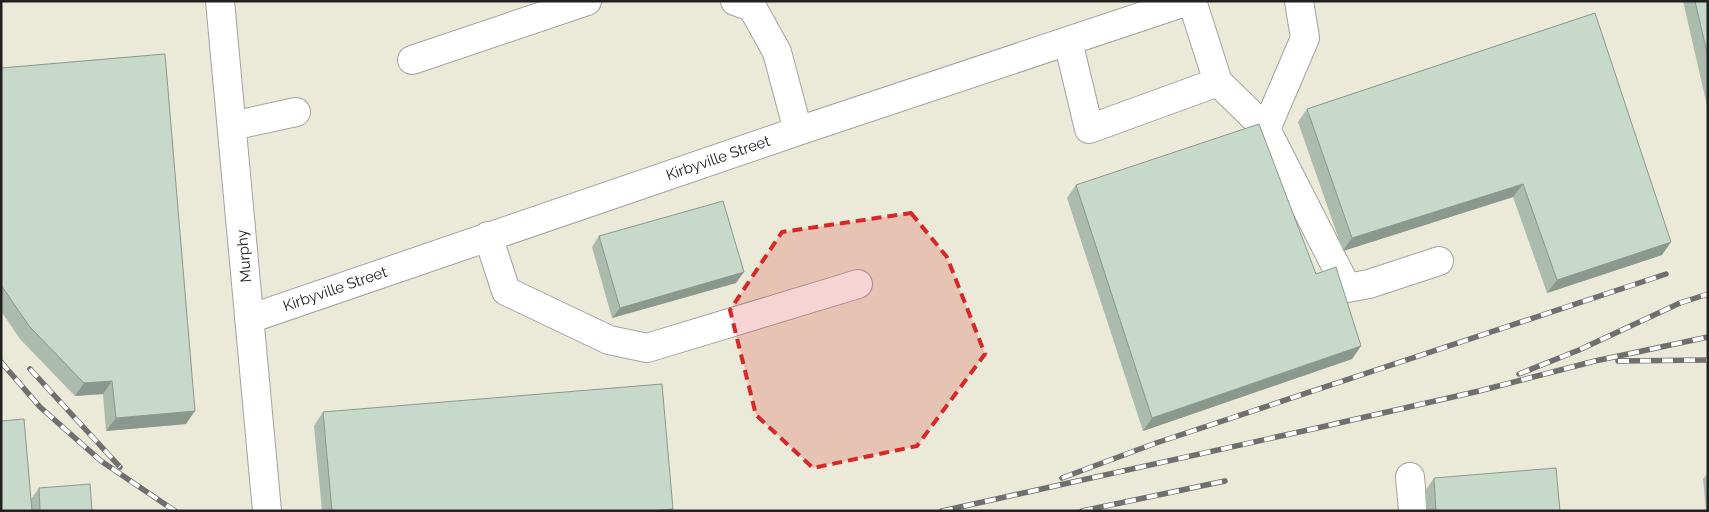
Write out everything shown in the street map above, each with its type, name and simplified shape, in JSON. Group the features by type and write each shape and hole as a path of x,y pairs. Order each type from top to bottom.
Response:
{"street":[{"name":"Murphy","path":"220,1 267,511"},
{"path":"412,60 587,1"},
{"path":"735,1 752,7 777,52 798,131"},
{"path":"1190,1 1218,82 1266,129 1347,288 1369,284 1439,261"},
{"name":"Kirbyville Street","path":"250,318 798,131 1190,1"},
{"path":"1266,129 1305,38 1299,1"},
{"path":"1068,41 1089,128 1218,82"},
{"path":"232,126 296,112"},
{"path":"488,236 506,290 609,340 647,348 858,284"},
{"path":"1410,477 1413,511"}],"highlighted area":[{"path":"911,213 947,257 985,354 917,446 813,468 756,415 730,310 782,232"}],"shaded area":[{"path":"1,1 1708,1 1708,511 1,511"}],"building":[{"path":"1695,1 1708,1 1708,57"},
{"path":"1595,13 1671,242 1557,280 1523,184 1352,238 1307,109"},
{"path":"165,54 195,411 116,418 112,381 84,383 29,326 1,285 1,68"},
{"path":"1259,124 1316,274 1336,267 1361,346 1152,418 1076,185"},
{"path":"723,201 744,272 620,308 599,236"},
{"path":"662,384 673,509 651,511 332,511 323,412"},
{"path":"24,419 32,511 1,511 1,421"},
{"path":"1556,468 1560,511 1436,511 1434,478"},
{"path":"90,484 92,511 40,511 39,488"}],"railway":[{"path":"1062,478 1156,443 1666,274"},
{"path":"1519,374 1579,350 1680,303 1708,294"},
{"path":"942,511 1317,428 1479,391 1595,361 1708,337"},
{"path":"1618,361 1708,360"},
{"path":"1,362 40,407 101,461 175,511"},
{"path":"30,369 120,467"},
{"path":"1082,511 1225,481"}]}
